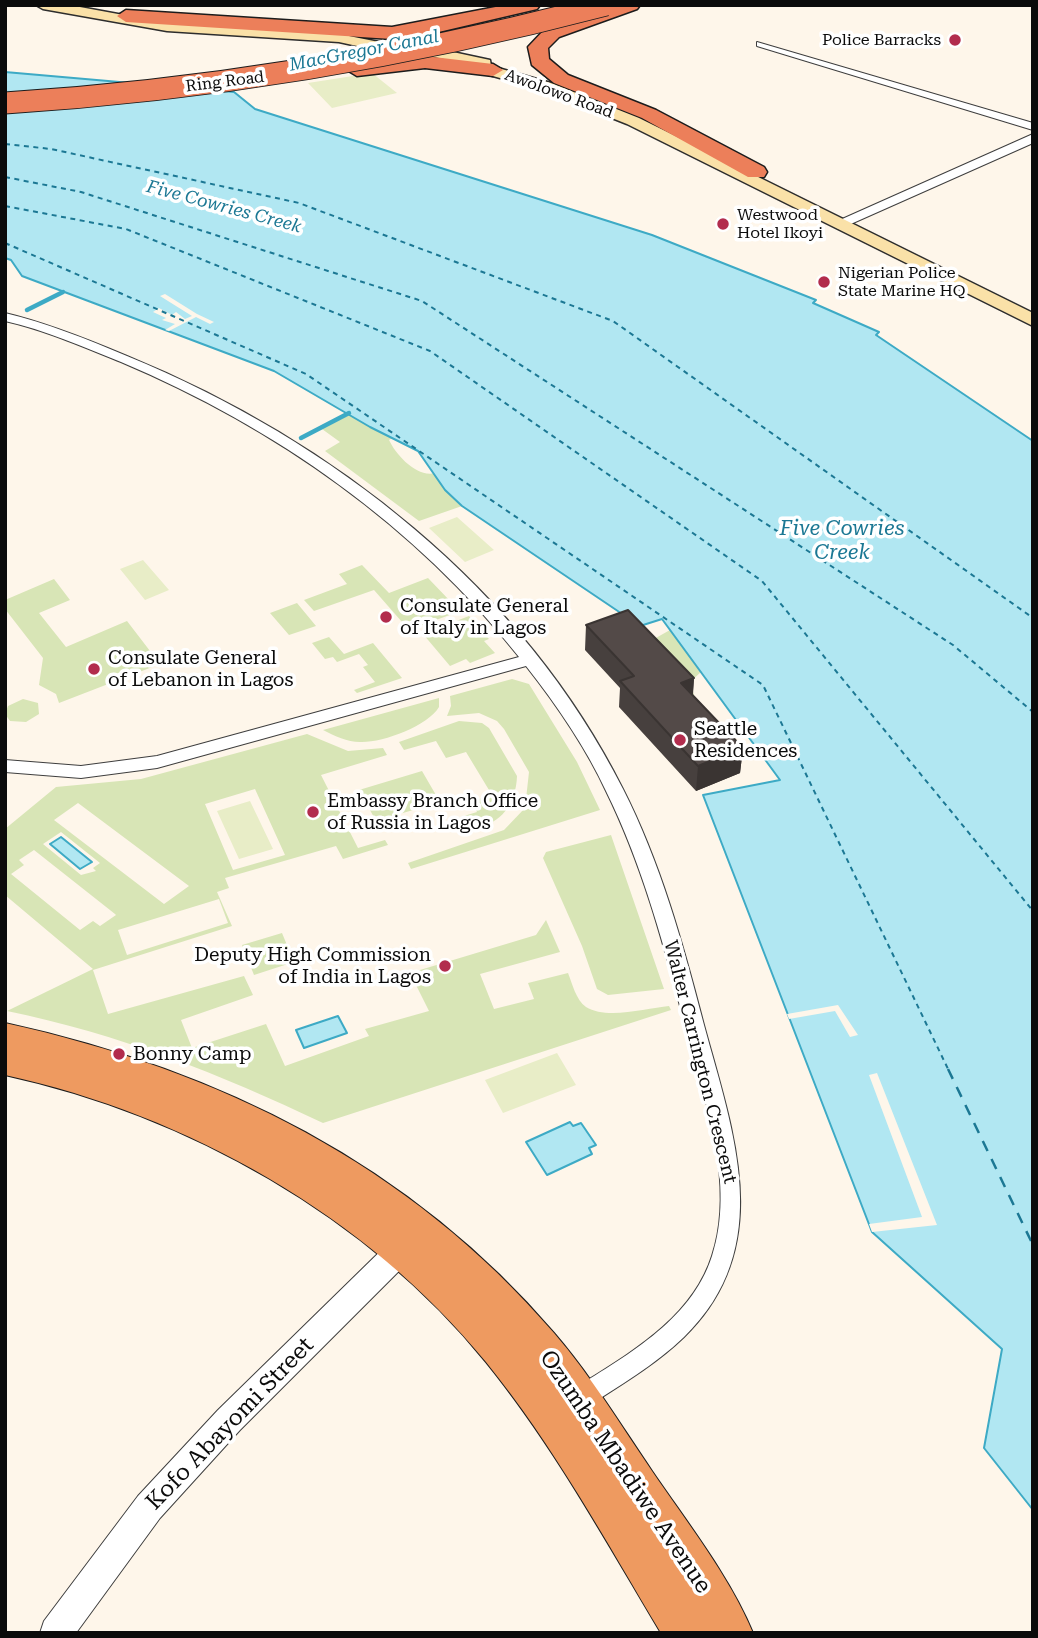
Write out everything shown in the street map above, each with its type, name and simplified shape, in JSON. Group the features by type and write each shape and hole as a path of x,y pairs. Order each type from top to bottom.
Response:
{"highway":[{"path":"126,16 268,23 377,33 404,32 531,5"},
{"name":"Ring Road","path":"5,93 105,85 262,67 399,42 555,5"},
{"name":"Ring Road","path":"5,103 146,92 308,71 461,41 606,5"},
{"path":"631,5 552,33 537,47 539,61 552,73 616,99 702,140 756,172"},
{"path":"5,111 188,95 425,62 493,70"},
{"name":"Ozumba Mbadiwe Avenue","path":"5,1036 108,1062 229,1107 332,1165 411,1240 448,1294 498,1348 566,1408 732,1633"},
{"name":"Ozumba Mbadiwe Avenue","path":"5,1061 126,1094 203,1128 275,1165 343,1209 411,1240"},
{"name":"Ozumba Mbadiwe Avenue","path":"566,1408 686,1633"}],"main road":[{"name":"Awolowo Road","path":"43,5 167,27 301,34 372,42"},
{"name":"Awolowo Road","path":"75,5 126,16 184,23 326,32 493,70 545,86 633,121 1033,312"},
{"name":"Awolowo Road","path":"426,54 502,67 581,92 756,172 844,223 1033,320"}],"street":[{"path":"761,44 1033,127"},
{"path":"844,223 1033,138"},
{"name":"Walter Carrington Crescent","path":"5,317 40,326 164,375 237,413 289,445 404,529 458,578 531,659 599,760 638,845 680,963 729,1167 733,1205 729,1243 718,1273 701,1301 681,1325 659,1344 566,1408"},
{"path":"5,766 81,772 157,762 531,659"},
{"name":"Kofo Abayomi Street","path":"56,1633 149,1507 229,1420 411,1240"}],"green space":[{"path":"372,73 397,93 332,108 308,83"},
{"path":"351,414 392,438 389,440 397,452 414,469 428,474 435,473 445,490 462,506 419,521 325,451 340,442 322,429"},
{"path":"457,517 494,550 465,562 429,528"},
{"path":"143,560 169,590 145,600 120,569"},
{"path":"362,565 389,593 428,578 452,603 455,602 463,610 409,630 374,590 314,611 304,600 347,584 339,574"},
{"path":"54,579 70,600 39,613 66,647 127,621 160,664 59,703 56,694 39,685 43,658 5,609 5,600"},
{"path":"297,603 316,626 289,635 270,613"},
{"path":"469,616 489,639 484,641 495,653 470,663 466,659 450,666 423,634"},
{"path":"670,630 701,672 690,682 694,695 690,697 654,639"},
{"path":"329,637 344,654 373,643 402,678 357,693 354,690 375,682 363,667 368,665 359,654 337,662 333,657 325,659 312,643"},
{"path":"512,679 529,684 577,762 600,810 411,869 408,863 504,830 525,808 529,772 504,729 497,721 479,713 447,716 451,706 450,696"},
{"path":"439,698 439,707 425,721 380,740 350,741 323,730"},
{"path":"23,699 38,703 39,714 26,722 10,721 5,714 8,706"},
{"path":"459,721 482,723 489,728 517,776 512,801 506,811 489,824 478,826 454,819 477,812 472,801 492,795 466,752 446,758 436,741 404,750 399,742"},
{"path":"307,734 348,751 383,748 387,755 321,775 358,848 385,840 388,845 343,859 336,846 225,878 229,888 217,892 232,926 93,970 108,1014 244,976 253,995 181,1020 192,1048 266,1024 285,1066 369,1036 365,1029 429,1011 410,973 536,935 546,920 560,952 480,974 494,1009 534,999 528,983 568,973 580,1000 595,1011 616,1013 669,1006 671,1010 323,1123 168,1057 89,1031 7,1011 93,969 5,895 5,829 56,787 141,779","holes":["255,789 285,855 233,870 205,804","78,803 189,886 164,904 54,820","61,832 100,863 93,868 96,871 81,875 43,844","34,850 116,915 100,926 93,921 80,930 11,874 24,865 19,860","219,899 228,923 127,955 118,930"]},
{"path":"422,771 440,802 376,821 359,790"},
{"path":"250,801 273,849 239,859 217,811"},
{"path":"611,835 664,989 608,995 597,989 582,946 543,858 546,852"},
{"path":"282,933 294,962 254,975 242,945"},
{"path":"557,1053 576,1085 503,1113 485,1080"}],"water":[{"name":"Five Cowries Creek","path":"5,72 234,92 255,109 652,235 816,300 813,303 879,332 876,335 1033,441 1033,1510 984,1448 1002,1349 872,1232 703,795 780,780 662,619 640,626 462,506 445,490 418,451 370,427 274,371 22,276 11,260 5,258"},
{"path":"61,837 92,862 80,869 50,844"},
{"path":"338,1016 347,1033 304,1048 296,1030"},
{"path":"570,1122 573,1126 581,1123 596,1145 589,1148 592,1154 547,1175 526,1142"}],"pier":[{"path":"165,294 214,322 210,324 196,317 169,331 165,330 175,324 162,320 166,318 153,312 159,308 172,315 176,312 185,319 192,316 160,296"},
{"path":"838,1005 858,1035 850,1037 835,1011 789,1019 787,1014"},
{"path":"877,1073 937,1225 872,1232 869,1224 922,1217 869,1075"}],"building":[{"path":"628,610 694,678 681,683 743,748 698,766 620,681 634,676 586,625"}],"waterway":[{"path":"27,310 63,292"},
{"path":"301,438 349,413"}],"ferry route":[{"path":"5,144 51,149 299,203 613,321 1033,618"},
{"path":"5,177 81,192 422,301 953,645 1033,712"},
{"path":"5,206 126,229 430,351 762,581 1033,911"},
{"path":"5,243 306,374 763,685 949,1071"},
{"path":"948,1069 1033,1245"}],"place":[{"name":"Police Barracks","path":"955,40"},
{"name":"Westwood Hotel Ikoyi","path":"723,224"},
{"name":"Nigerian Police State Marine HQ","path":"824,282"},
{"name":"Consulate General of Italy in Lagos","path":"386,617"},
{"name":"Consulate General of Lebanon in Lagos","path":"94,669"},
{"name":"Seattle Residences","path":"680,740"},
{"name":"Embassy Branch Office of Russia in Lagos","path":"313,812"},
{"name":"Deputy High Commission of India in Lagos","path":"445,966"},
{"name":"Bonny Camp","path":"119,1054"}],"water label":[{"name":"MacGregor Canal","path":"364,51"}]}
